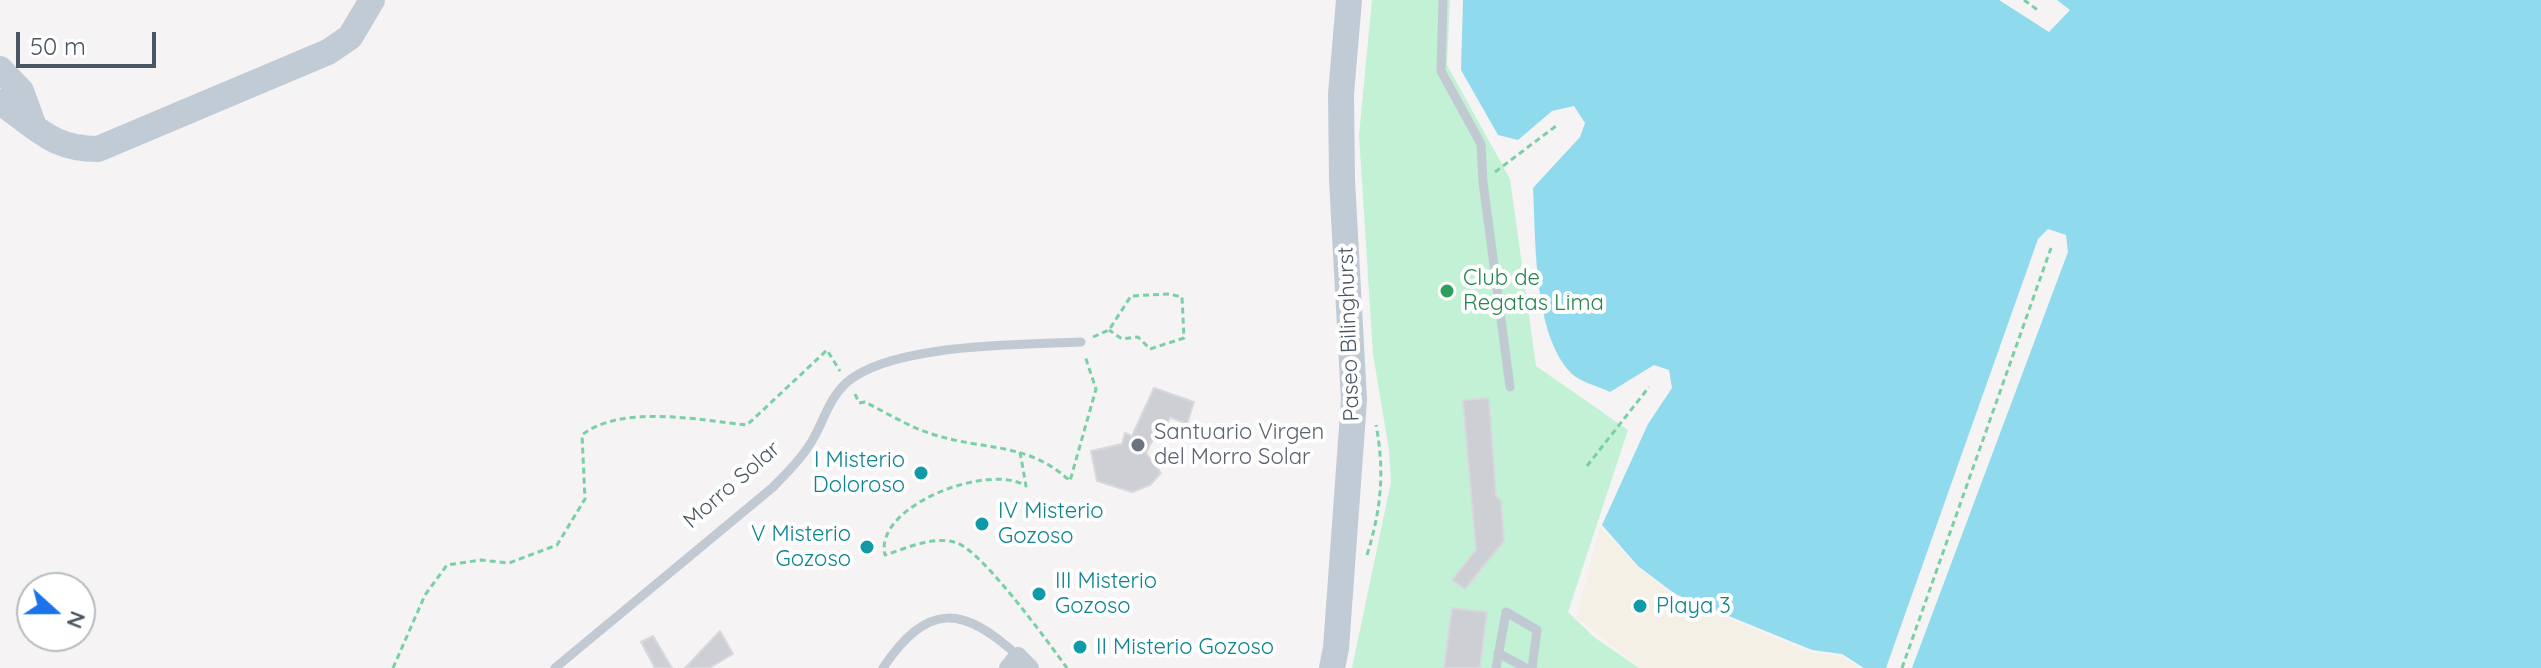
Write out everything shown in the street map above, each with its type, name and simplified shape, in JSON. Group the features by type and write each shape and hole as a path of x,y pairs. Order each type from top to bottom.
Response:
{"main road":[{"path":"0,102 52,140 71,149 98,149 328,52 350,37 372,0"},
{"name":"Paseo Bilinghurst","path":"1332,668 1354,400 1341,94 1349,0"},
{"path":"0,69 21,91 33,124"}],"lane":[{"path":"1443,0 1441,71 1481,144 1483,182 1510,387"},
{"name":"Morro Solar","path":"555,668 772,488 796,464 814,438 829,403 848,382 876,366 918,356 966,348 1081,342"},
{"path":"1496,668 1498,653 1506,612 1537,630 1529,668 1498,653"},
{"path":"883,668 911,633 930,621 953,617 989,630 1018,664"}],"path":[{"path":"2024,0 2039,11"},
{"path":"1483,182 1556,126"},
{"path":"1902,668 2051,248"},
{"path":"1169,294 1182,297 1184,338 1150,349 1138,337 1122,339 1109,330 1131,296 1169,294"},
{"path":"393,668 425,595 447,565 481,560 509,563 557,545 585,499 582,435 595,425 659,416 747,425 827,350 859,403 865,402 934,435 1044,459 1070,481 1096,389 1081,342"},
{"path":"1587,466 1649,387"},
{"path":"1364,565 1375,528 1383,474 1375,419"},
{"path":"1020,452 1026,486 1007,477 980,478 947,489 894,522 883,545 885,555 921,543 943,541 969,548 1067,668"}],"green space":[{"name":"Club de Regatas Lima","path":"1372,0 1450,0 1447,65 1510,179 1536,366 1628,430 1568,612 1594,637 1639,668 1352,668 1391,482 1389,450 1373,354 1359,135"}],"sand":[{"name":"Playa 3","path":"1600,527 1637,567 1675,596 1812,653 1841,656 1859,668 1641,668 1576,617"}],"water":[{"path":"1463,0 1999,0 2049,32 2070,10 2057,0 2541,0 2541,668 1912,668 2068,252 2066,235 2048,229 2038,239 1886,668 1864,668 1842,654 1812,650 1675,594 1638,566 1602,525 1648,424 1672,388 1669,370 1654,365 1610,392 1584,381 1571,373 1559,356 1543,311 1536,259 1533,188 1580,137 1585,123 1574,106 1552,111 1518,140 1498,135 1461,70"}],"building":[{"path":"1154,388 1194,402 1187,424 1170,417 1165,431 1158,429 1146,453 1161,473 1150,485 1132,492 1097,481 1091,451 1122,444 1125,433 1132,436"},
{"path":"1489,398 1496,496 1501,500 1504,541 1465,589 1452,580 1476,550 1463,400"},
{"path":"1452,608 1487,612 1480,668 1444,668"},
{"path":"720,631 733,654 709,668 685,668"},
{"path":"653,636 672,668 655,668 641,642"}],"place":[{"name":"Club de Regatas Lima","path":"1447,291"},
{"name":"Santuario Virgen del Morro Solar","path":"1138,445"},
{"name":"I Misterio Doloroso","path":"921,473"},
{"name":"IV Misterio Gozoso","path":"982,524"},
{"name":"V Misterio Gozoso","path":"867,547"},
{"name":"III Misterio Gozoso","path":"1039,594"},
{"name":"Playa 3","path":"1640,606"},
{"name":"II Misterio Gozoso","path":"1080,647"}]}
